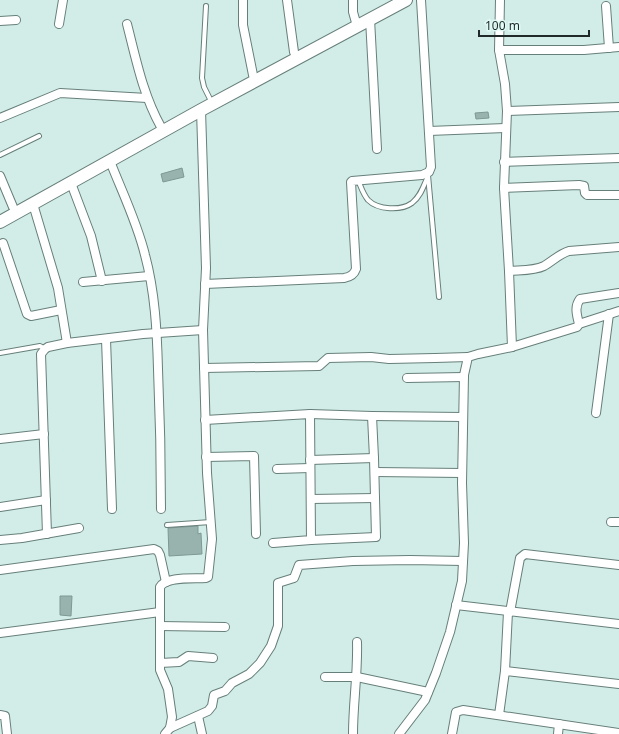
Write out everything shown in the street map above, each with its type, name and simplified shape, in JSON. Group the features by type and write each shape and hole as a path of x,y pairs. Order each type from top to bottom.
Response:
{"main road":[{"path":"0,222 356,22 388,0"},
{"path":"0,214 294,52 356,22 370,19 406,0"}],"street":[{"path":"59,24 63,5 62,0"},
{"path":"243,0 244,25 253,75"},
{"path":"287,0 294,52"},
{"path":"353,0 356,22"},
{"path":"205,284 344,278 354,274 356,269 351,182 354,179 422,175 429,173 431,167 421,0"},
{"path":"500,0 500,50 507,111 505,128 504,188 512,347"},
{"path":"606,6 609,48"},
{"path":"370,19 377,150"},
{"path":"0,21 16,20"},
{"path":"127,24 147,98 161,126"},
{"path":"500,50 584,50 619,47"},
{"path":"0,118 60,93 147,98"},
{"path":"507,111 619,107"},
{"path":"168,731 172,718 168,689 160,670 160,587 166,582 176,579 208,577 212,539 205,420 203,330 206,268 201,110"},
{"path":"429,131 505,128"},
{"path":"504,162 619,158"},
{"path":"110,161 136,222 154,300 160,407 162,509"},
{"path":"0,176 13,207"},
{"path":"71,183 91,236 102,281"},
{"path":"504,188 579,185 584,186 585,193 587,195 619,195"},
{"path":"33,204 58,288 67,343"},
{"path":"4,243 27,314 31,316 61,310"},
{"path":"509,271 538,268 544,266 563,253 619,247"},
{"path":"83,282 149,276"},
{"path":"580,324 576,307 577,302 580,299 619,292"},
{"path":"204,368 319,366 328,358 371,357 389,359 468,357 484,352 512,347 573,329 580,324 619,311"},
{"path":"596,413 608,314"},
{"path":"47,534 41,354 44,349 67,343 157,333 203,330"},
{"path":"106,339 112,509"},
{"path":"399,734 425,700 450,632 462,582 464,377 468,357"},
{"path":"407,378 464,377"},
{"path":"205,420 310,414 464,417"},
{"path":"310,414 311,540"},
{"path":"273,543 376,537 372,416"},
{"path":"0,439 44,434"},
{"path":"206,457 254,456 256,534"},
{"path":"277,469 310,464 374,458"},
{"path":"375,472 462,473"},
{"path":"310,499 375,498"},
{"path":"0,507 46,500"},
{"path":"0,540 79,528"},
{"path":"0,570 154,549 158,551 160,555 166,582"},
{"path":"499,715 505,671 509,612 520,558 522,555 525,554 619,565"},
{"path":"168,731 210,710 214,695 225,691 236,680 246,677 260,663 271,646 278,626 278,583 294,578 299,565 353,561 463,561"},
{"path":"456,605 619,624"},
{"path":"0,633 160,612"},
{"path":"160,626 225,626"},
{"path":"353,734 353,708 357,677 357,642"},
{"path":"160,663 179,662 188,656 213,658"},
{"path":"505,671 619,684"},
{"path":"325,677 357,677 428,692"},
{"path":"452,734 456,712 460,710 614,733"},
{"path":"0,715 5,716 7,734"},
{"path":"198,716 202,734"},
{"path":"558,734 559,724"}],"lane":[{"path":"206,6 202,78 204,87 210,99"},
{"path":"0,155 39,136"},
{"path":"358,179 362,191 368,200 377,206 390,208 401,207 412,203 420,195 429,173"},
{"path":"429,173 438,296"},
{"path":"0,353 40,346 44,349"},
{"path":"167,525 211,522"}],"building":[{"path":"488,112 489,118 476,119 475,113"},
{"path":"182,168 184,177 163,182 161,174"},
{"path":"198,526 198,534 201,533 202,554 169,556 168,528"},
{"path":"60,596 72,596 71,616 60,615"}]}
